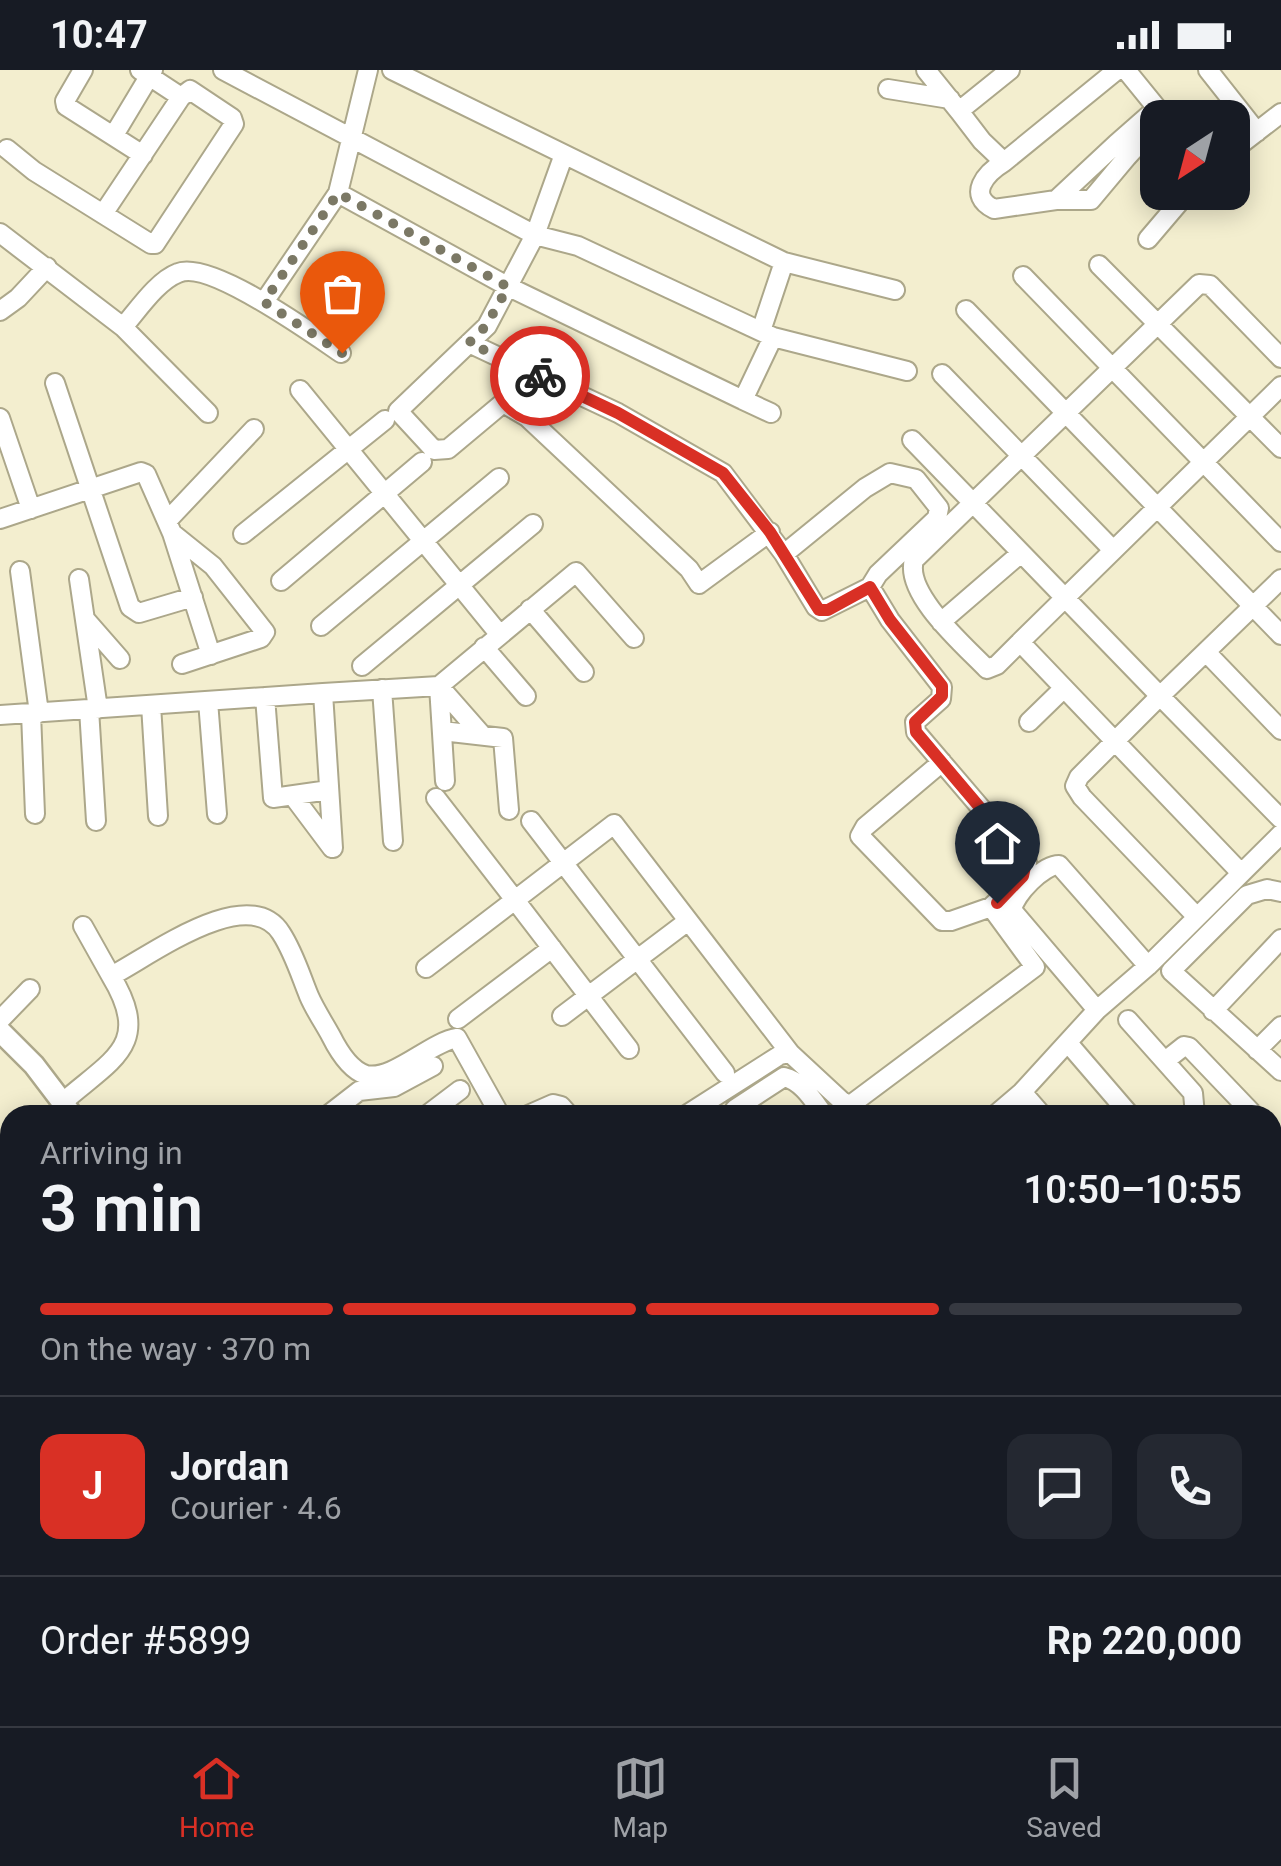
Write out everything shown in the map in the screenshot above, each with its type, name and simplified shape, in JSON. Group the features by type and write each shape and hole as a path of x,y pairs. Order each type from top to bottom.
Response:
{"street":[{"path":"82,70 65,104 142,154"},
{"path":"223,70 535,235 578,246 767,334 907,371"},
{"path":"264,302 338,193 368,70"},
{"path":"392,70 784,262 895,290"},
{"path":"926,70 982,142 1004,162"},
{"path":"888,89 954,105 1010,70"},
{"path":"1126,70 1149,100"},
{"path":"1208,70 1257,132"},
{"path":"114,136 147,72 181,97"},
{"path":"1107,73 1004,162 987,172 981,192 986,206 994,209 1056,200 1091,200 1121,151 1140,134"},
{"path":"7,149 103,214 156,244 232,131 232,118 190,90 181,97 103,214"},
{"path":"1250,137 1281,113"},
{"path":"564,156 535,235 486,326 398,411 434,450 448,449 502,403 510,404 689,570 699,584 770,532"},
{"path":"338,193 508,287 771,413"},
{"path":"1148,239 1173,210"},
{"path":"0,233 123,328 208,413"},
{"path":"743,400 767,334 784,262"},
{"path":"1099,265 1281,448"},
{"path":"0,311 48,267"},
{"path":"123,328 170,277 184,270 197,270 264,302 342,353"},
{"path":"1024,276 1281,542"},
{"path":"1281,358 1206,284 1196,286 912,566 922,597 941,622 991,670 1281,386"},
{"path":"966,310 1281,635"},
{"path":"469,343 618,413 723,473 770,532 816,607 822,611 870,587 878,574 938,514 939,508 927,490 906,474 890,473 881,476 784,554"},
{"path":"942,374 1113,550"},
{"path":"55,383 131,610 140,612 194,597"},
{"path":"300,390 500,635"},
{"path":"0,418 31,509"},
{"path":"244,534 385,420"},
{"path":"170,526 254,429"},
{"path":"912,440 1281,819"},
{"path":"281,580 422,462"},
{"path":"0,519 144,472 170,526 211,654"},
{"path":"321,626 499,478"},
{"path":"362,666 533,524"},
{"path":"170,526 212,566 265,628 261,638 182,664"},
{"path":"941,622 1021,553"},
{"path":"20,571 35,713 35,814"},
{"path":"0,715 439,686 576,572 634,638"},
{"path":"79,579 93,709 96,820"},
{"path":"1197,917 1076,790 1075,784 1114,741 1281,580"},
{"path":"870,587 884,612 942,686 940,699 914,726 1026,862 1023,876 991,908 951,921 942,920 860,836 865,827 942,762"},
{"path":"530,610 584,672"},
{"path":"85,620 120,659"},
{"path":"1020,642 1241,873"},
{"path":"484,648 526,696"},
{"path":"1206,652 1281,730"},
{"path":"439,686 441,789 515,900 629,1049"},
{"path":"439,686 482,735"},
{"path":"1029,722 1064,688"},
{"path":"382,690 393,841"},
{"path":"294,796 333,848 323,693"},
{"path":"266,697 273,798 329,790"},
{"path":"208,702 216,814"},
{"path":"151,705 158,816"},
{"path":"442,730 503,738 509,810"},
{"path":"531,821 724,1073"},
{"path":"426,968 614,824 790,1053 844,1104 861,1098 1034,967 991,908"},
{"path":"1006,1105 1098,1010 1281,834"},
{"path":"1098,1010 1012,910 1014,901 1047,868 1059,865 1148,966"},
{"path":"1281,892 1267,888 1247,895 1172,969 1172,975 1281,1072"},
{"path":"111,976 207,923 260,917 280,931 298,964 310,999 339,1050 356,1069 368,1075 386,1073 457,1038 494,1105"},
{"path":"562,1016 688,920"},
{"path":"71,1105 128,1038 128,1010 83,926"},
{"path":"1214,1011 1281,939"},
{"path":"458,1019 552,948"},
{"path":"0,1020 30,989"},
{"path":"1128,1020 1165,1061 1194,1105"},
{"path":"1257,1050 1281,1026"},
{"path":"0,1032 34,1065 64,1105"},
{"path":"1068,1043 1121,1105"},
{"path":"1165,1061 1186,1046 1244,1105"},
{"path":"702,1105 780,1055 790,1053"},
{"path":"341,1105 359,1091 394,1087 433,1066"},
{"path":"1196,1105 1216,1076"},
{"path":"745,1105 784,1077 794,1080 816,1105"},
{"path":"440,1105 460,1090"},
{"path":"1022,1092 1033,1105"}],"way so far":[{"path":"342,353 264,302 338,193 508,287 486,326 469,343 540,376"}],"route":[{"path":"540,376 618,413 723,473 770,532 819,610 828,610 870,587 878,604 942,686 942,696 915,722 916,732 1026,862 1026,872 997,903"}]}
